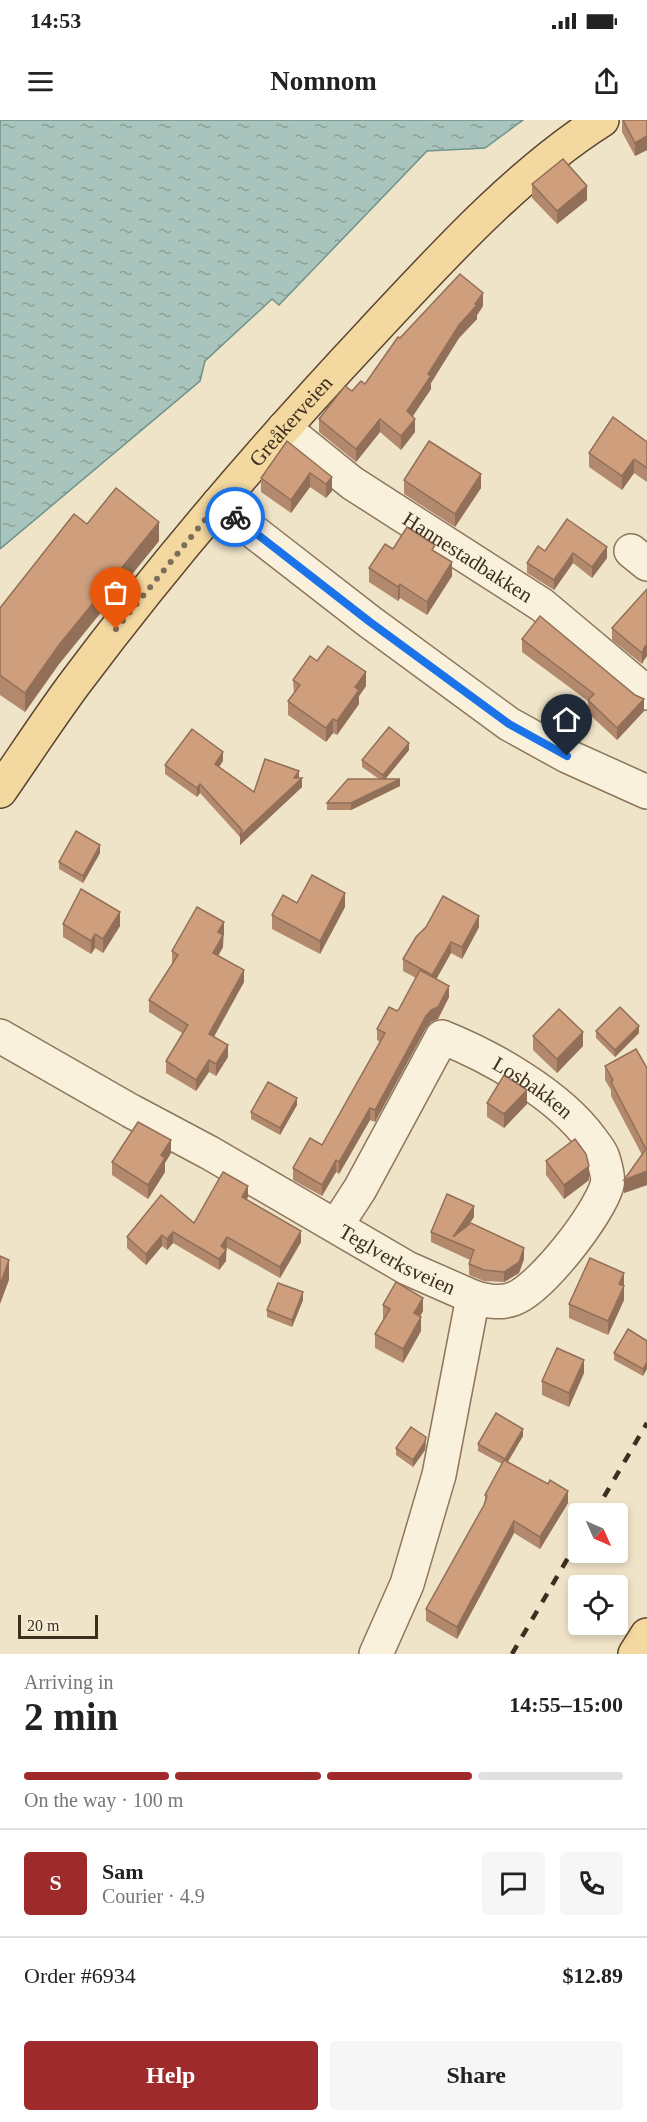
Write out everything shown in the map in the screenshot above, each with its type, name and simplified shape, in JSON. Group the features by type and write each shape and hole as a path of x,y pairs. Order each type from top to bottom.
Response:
{"main road":[{"name":"Greåkerveien","path":"0,791 74,684 164,569 284,428 428,272 501,200 602,120"},
{"path":"635,1654 647,1635"}],"street":[{"name":"Hannestadbakken","path":"284,428 352,483 542,605 647,693"},
{"path":"218,504 370,622 509,724 567,756 647,792"},
{"name":"Teglverksveien","path":"0,1036 407,1268 473,1298 439,1475 406,1584 376,1654"},
{"name":"Losbakken","path":"336,1226 360,1189 442,1037 469,1048 549,1096 579,1123 603,1155 608,1182 599,1204 561,1256 543,1278 525,1294 502,1302 473,1298"}],"water":[{"path":"0,120 523,120 485,148 427,151 279,305 272,299 205,361 200,381 0,549"}],"building":[{"path":"623,120 647,120 647,136 635,143"},
{"path":"563,159 587,186 557,211 532,184"},
{"path":"460,274 483,293 475,304 477,305 459,325 428,374 431,376 407,411 415,419 401,436 380,419 356,449 319,419 345,386 352,391 361,381 365,384 398,337 400,338"},
{"path":"613,417 647,442 647,468 634,459 622,476 589,453"},
{"path":"287,441 332,477 326,484 310,473 291,500 261,478"},
{"path":"429,441 481,474 455,514 404,480"},
{"path":"116,488 159,522 59,645 25,693 0,675 0,608 74,514 87,524"},
{"path":"567,519 607,547 592,567 573,553 554,580 527,563 538,546 545,551"},
{"path":"407,527 435,545 432,550 452,562 427,602 400,584 398,587 369,568 385,544 393,549"},
{"path":"647,589 647,644 642,653 612,628"},
{"path":"540,616 635,695 644,699 617,728 588,700 594,694 522,639"},
{"path":"328,646 366,672 355,687 359,690 337,721 333,719 326,728 288,701 300,685 293,680 310,656 317,661"},
{"path":"389,727 409,743 383,775 362,760"},
{"path":"192,729 223,752 215,764 254,792 265,759 299,771 294,778 302,778 240,836 242,830 200,784 197,788 165,765"},
{"path":"348,779 400,779 351,803 327,803"},
{"path":"76,831 100,845 83,876 59,862"},
{"path":"312,875 345,893 320,941 272,915 283,895 297,903"},
{"path":"81,889 120,912 103,939 95,934 91,941 63,924"},
{"path":"443,896 479,916 462,947 451,942 432,975 403,959 416,937 426,927"},
{"path":"197,907 224,922 218,932 223,935 213,953 244,970 209,1034 228,1045 216,1064 209,1060 196,1080 166,1061 188,1025 149,1000 178,955 172,951"},
{"path":"420,970 449,986 438,1007 426,1016 375,1110 370,1108 339,1162 336,1160 322,1185 293,1168 310,1138 322,1145 385,1033 377,1029 389,1007 397,1011 399,1009"},
{"path":"620,1007 639,1026 615,1050 596,1031"},
{"path":"559,1009 583,1032 557,1059 533,1036"},
{"path":"636,1049 647,1068 647,1171 624,1180 646,1149 605,1066"},
{"path":"504,1075 527,1090 504,1114 487,1103"},
{"path":"268,1082 297,1098 280,1128 251,1112"},
{"path":"138,1122 171,1140 161,1155 165,1158 148,1185 112,1162"},
{"path":"575,1139 586,1154 589,1166 564,1185 546,1161"},
{"path":"223,1172 248,1186 242,1197 301,1231 280,1267 227,1237 221,1246 226,1250 219,1259 173,1232 167,1239 162,1235 146,1254 127,1237 161,1195 194,1223"},
{"path":"447,1194 474,1206 453,1237 471,1223 524,1248 519,1262 504,1272 484,1270 469,1264 474,1250 431,1232"},
{"path":"0,1256 9,1260 0,1285"},
{"path":"590,1258 624,1273 619,1284 624,1286 608,1321 569,1304"},
{"path":"396,1282 423,1298 414,1313 421,1317 403,1349 375,1334 390,1309 383,1305"},
{"path":"278,1283 303,1292 292,1320 267,1310"},
{"path":"628,1329 647,1341 647,1362 643,1369 614,1353"},
{"path":"557,1348 584,1360 569,1393 542,1381"},
{"path":"496,1413 523,1429 505,1459 478,1444"},
{"path":"411,1427 426,1437 413,1460 396,1448"},
{"path":"504,1460 548,1484 550,1480 568,1491 540,1537 514,1521 457,1627 426,1609 484,1505 487,1496 485,1495"}],"railway":[{"path":"600,1503 647,1423"},
{"path":"512,1654 568,1558"}],"way so far":[{"path":"116,629 218,504 235,517"}],"route":[{"path":"235,517 370,622 509,724 567,756"}]}
